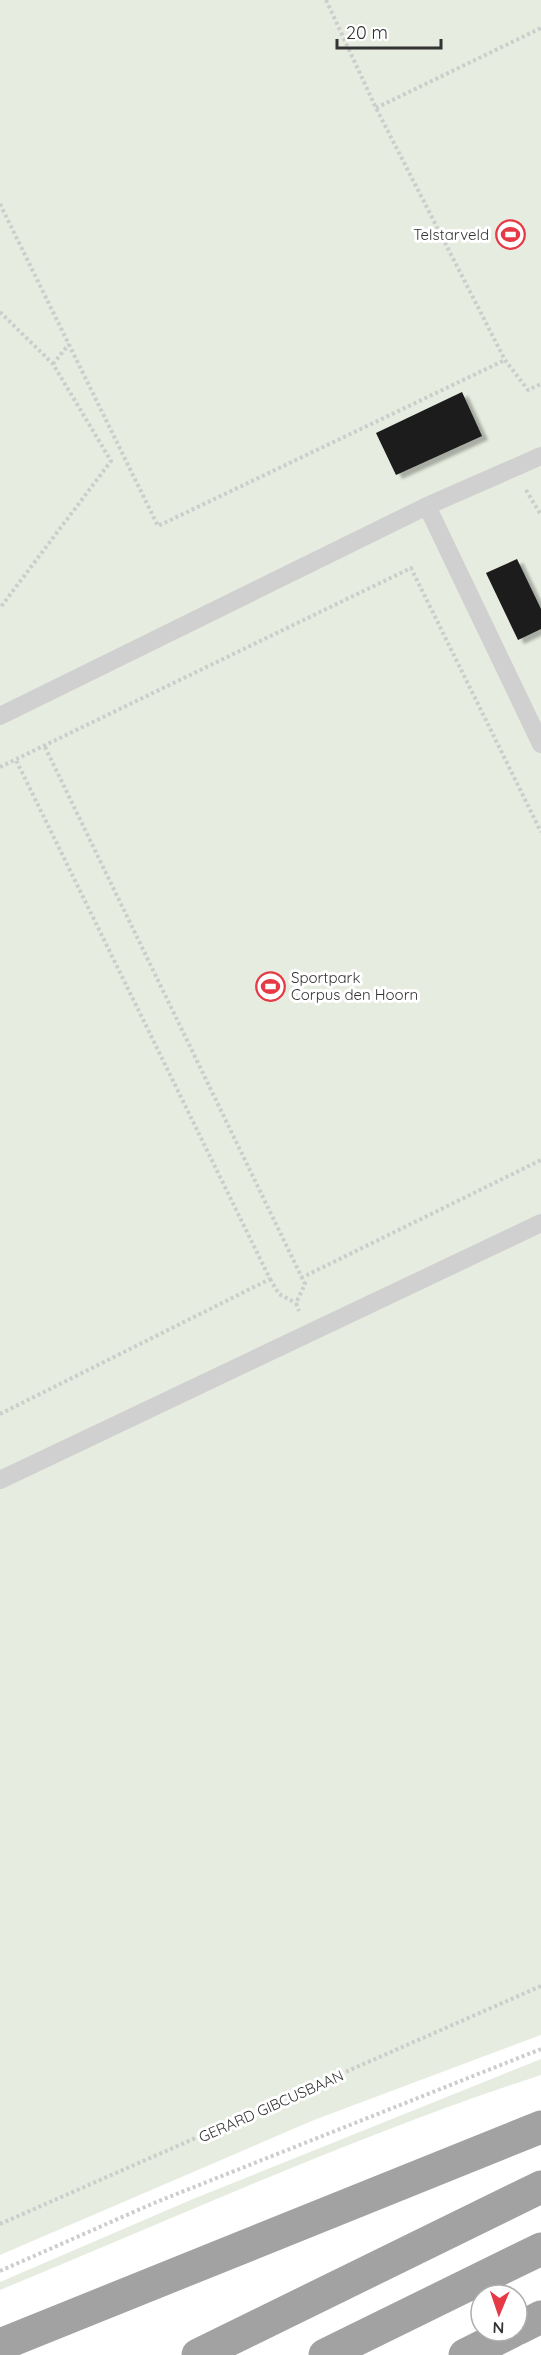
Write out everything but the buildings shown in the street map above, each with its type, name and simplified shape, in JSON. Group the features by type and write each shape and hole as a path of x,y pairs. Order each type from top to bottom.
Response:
{"highway":[{"path":"0,2345 541,2127"},
{"path":"198,2355 541,2187"},
{"path":"324,2355 541,2249"},
{"path":"465,2355 489,2343"}],"lane":[{"path":"0,716 427,506 541,456"},
{"path":"427,506 541,744"},
{"path":"0,1480 541,1223"}],"path":[{"path":"326,0 376,108 505,360 528,390 541,384"},
{"path":"376,108 541,28"},
{"path":"0,204 158,526 505,360"},
{"path":"0,312 53,364 111,461 0,608"},
{"path":"53,364 69,344"},
{"path":"0,767 411,568 541,832"},
{"path":"45,747 301,1278 541,1160"},
{"path":"16,760 270,1279 279,1294 296,1303"},
{"path":"0,1414 270,1279"},
{"name":"GERARD GIBCUSBAAN","path":"0,2224 541,1986"},
{"path":"0,2271 165,2198 541,2049"}],"shaded area":[{"name":"Sportpark Corpus den Hoorn","path":"0,0 541,0 541,2035 314,2120 0,2255"},
{"path":"541,2059 541,2075 405,2123 337,2150 0,2290 0,2282 193,2199"}],"place":[{"name":"Telstarveld","path":"510,234"},
{"name":"Sportpark Corpus den Hoorn","path":"270,986"}]}
